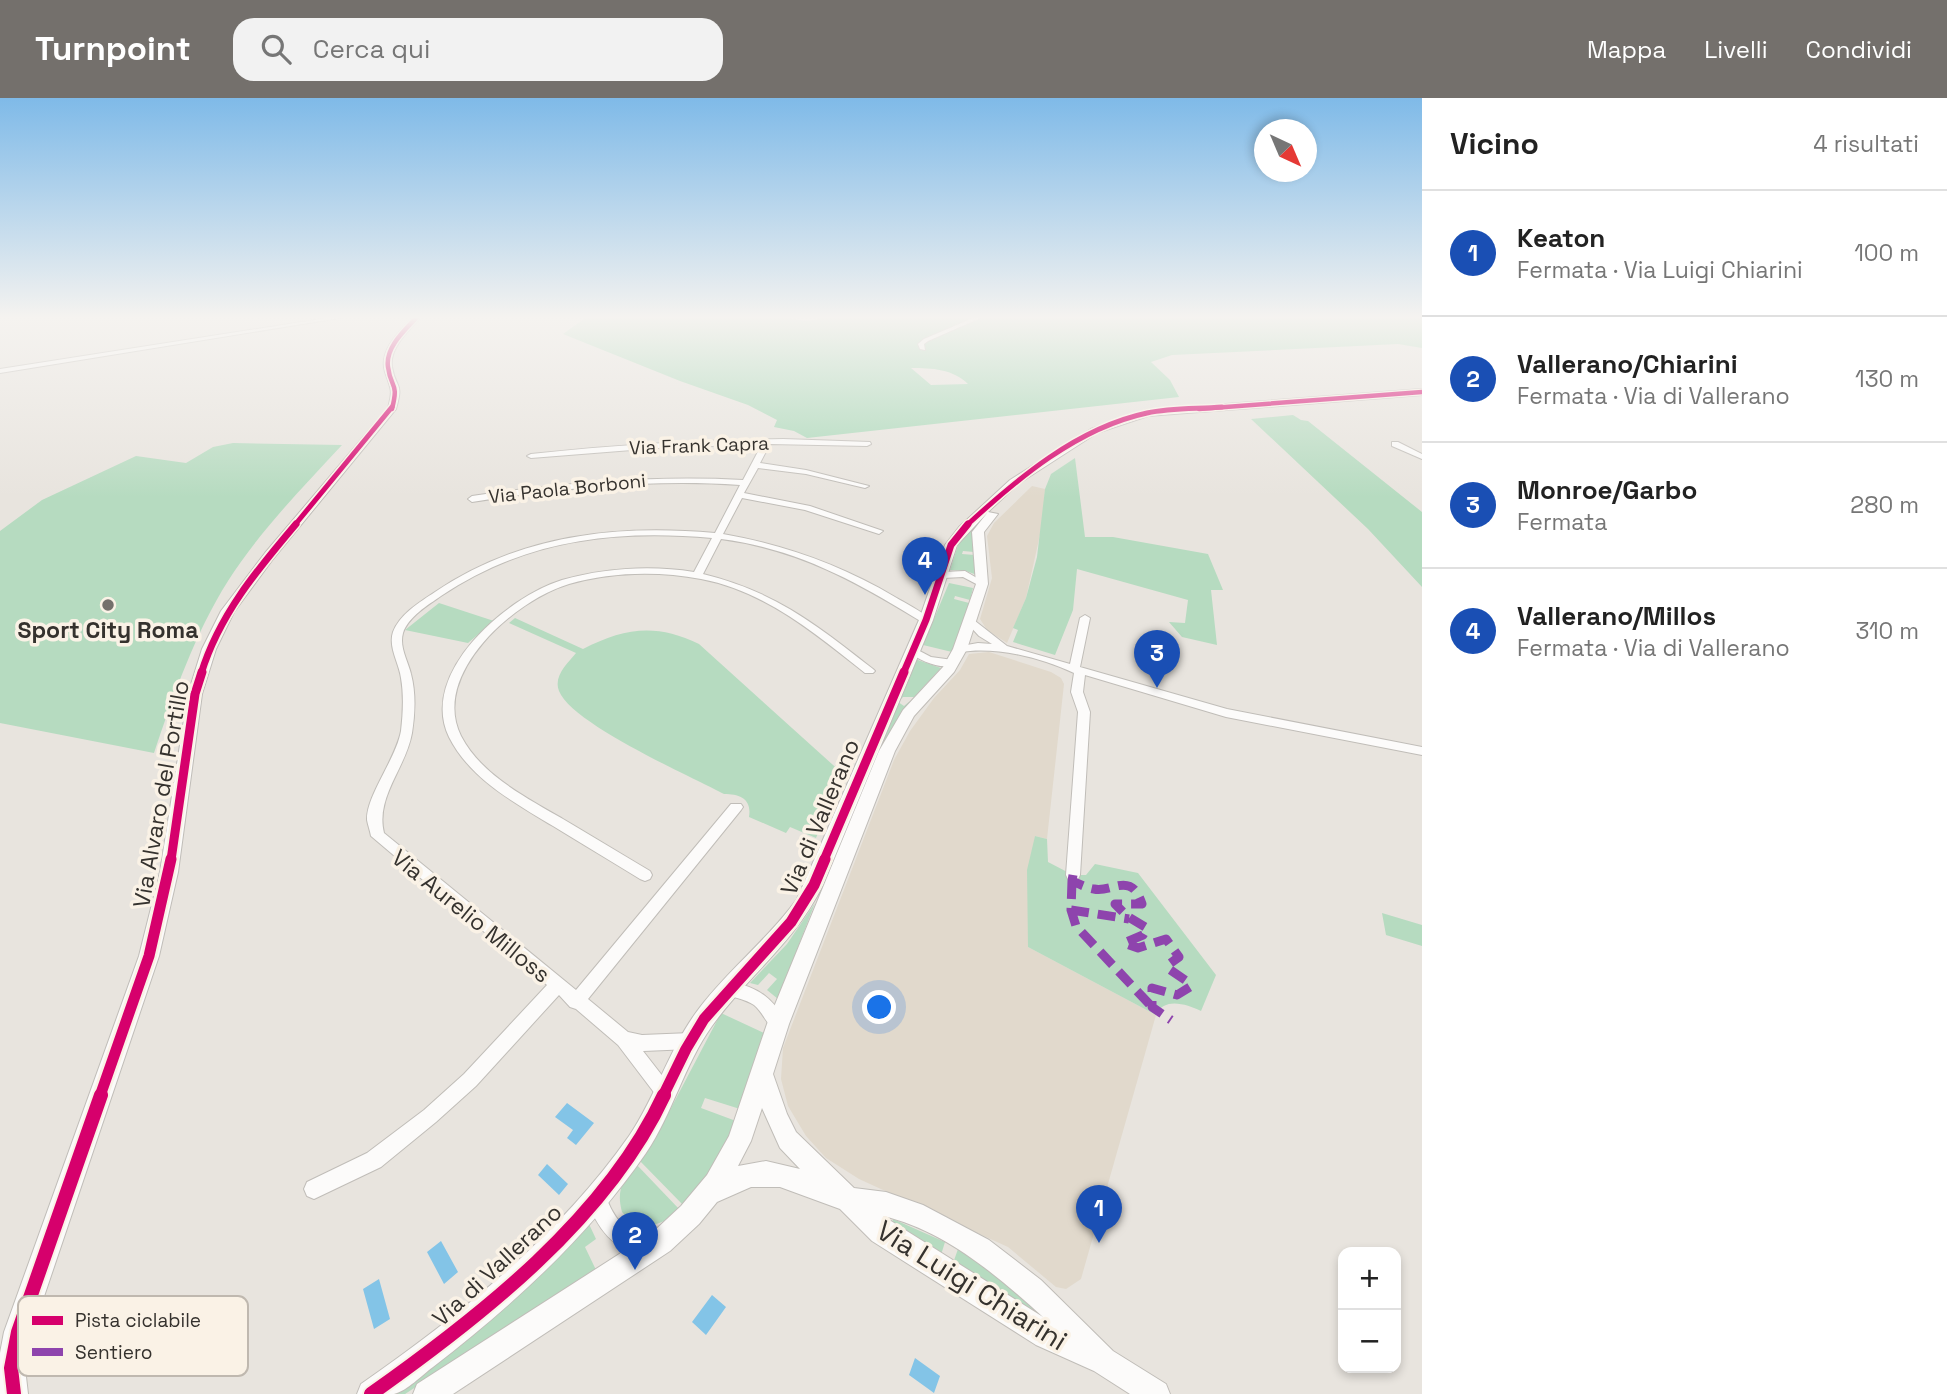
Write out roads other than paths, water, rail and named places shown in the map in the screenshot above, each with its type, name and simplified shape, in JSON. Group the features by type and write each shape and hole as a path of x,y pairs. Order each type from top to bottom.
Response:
{"street":[{"name":"Via Alvaro del Portillo","path":"31,1296 149,956 169,872 195,694 209,649 228,611 269,556 392,409 397,390 391,376"},
{"name":"Via di Vallerano","path":"371,1394 424,1356 498,1296 546,1250 638,1143 703,1020 778,940 808,898 926,620 956,537 996,498 1026,473 1101,428 1163,410 1422,392"},
{"name":"Via di Vallerano","path":"427,1394 647,1251 678,1227 724,1172 735,1150 778,1024 890,745 914,706 957,656 982,584 982,564 977,539 985,521 1027,482 1102,434 1130,423 1161,416 1300,405 1352,397"},
{"path":"698,576 767,442"},
{"name":"Via Frank Capra","path":"531,456 644,446 767,442 867,444"},
{"path":"1395,444 1422,457"},
{"path":"755,465 806,472 865,486"},
{"name":"Via Paola Borboni","path":"472,499 564,485 628,479 746,483"},
{"path":"740,495 807,508 879,531"},
{"name":"Via Aurelio Milloss","path":"665,1093 624,1039 385,845 376,832 376,808 403,745 407,727 407,682 397,640 398,631 411,615 456,582 492,563 525,551 580,538 618,534 671,533 718,537 774,547 822,563 866,583 926,620"},
{"path":"645,875 488,778 473,762 452,731 449,720 450,697 458,668 470,651 496,626 540,592 573,581 663,572 698,576 742,587 777,603 869,671"},
{"path":"943,575 965,574 982,584"},
{"path":"1073,876 1084,712 1077,692 1077,671 1085,618"},
{"path":"970,620 986,636 1008,649"},
{"path":"912,650 928,660 957,656 978,646 1008,649 1233,715 1422,751"},
{"path":"576,1002 736,807"},
{"path":"314,1189 374,1160 430,1116 470,1080 556,986"},
{"path":"731,989 760,999 772,1010 778,1024"},
{"path":"624,1039 642,1043 691,1041"},
{"name":"Via Luigi Chiarini","path":"762,1075 777,1119 788,1140 881,1232 1046,1335 1104,1361 1156,1394"},
{"name":"Via Luigi Chiarini","path":"706,1196 742,1176 764,1172 786,1175 847,1199 891,1205 952,1232 987,1254 1042,1297 1104,1361"},
{"path":"596,1195 605,1220 615,1233 647,1251"},
{"name":"Via Alvaro del Portillo","path":"0,1364 18,1332"},
{"name":"Via Alvaro del Portillo","path":"14,1394 11,1368 18,1332"}],"water":[{"path":"567,1103 594,1123 576,1145 567,1138 573,1130 555,1117"},
{"path":"547,1164 568,1184 559,1195 538,1175"},
{"path":"441,1241 458,1272 444,1284 427,1252"},
{"path":"379,1279 390,1319 374,1329 363,1289"},
{"path":"712,1295 726,1307 706,1335 692,1322"},
{"path":"915,1358 940,1376 934,1393 909,1375"}],"place":[{"name":"Vallerano/Millos","path":"925,595"},
{"name":"Sport City Roma","path":"108,605"},
{"name":"Monroe/Garbo","path":"1157,688"},
{"name":"Keaton","path":"1099,1243"},
{"name":"Vallerano/Chiarini","path":"635,1270"}]}
